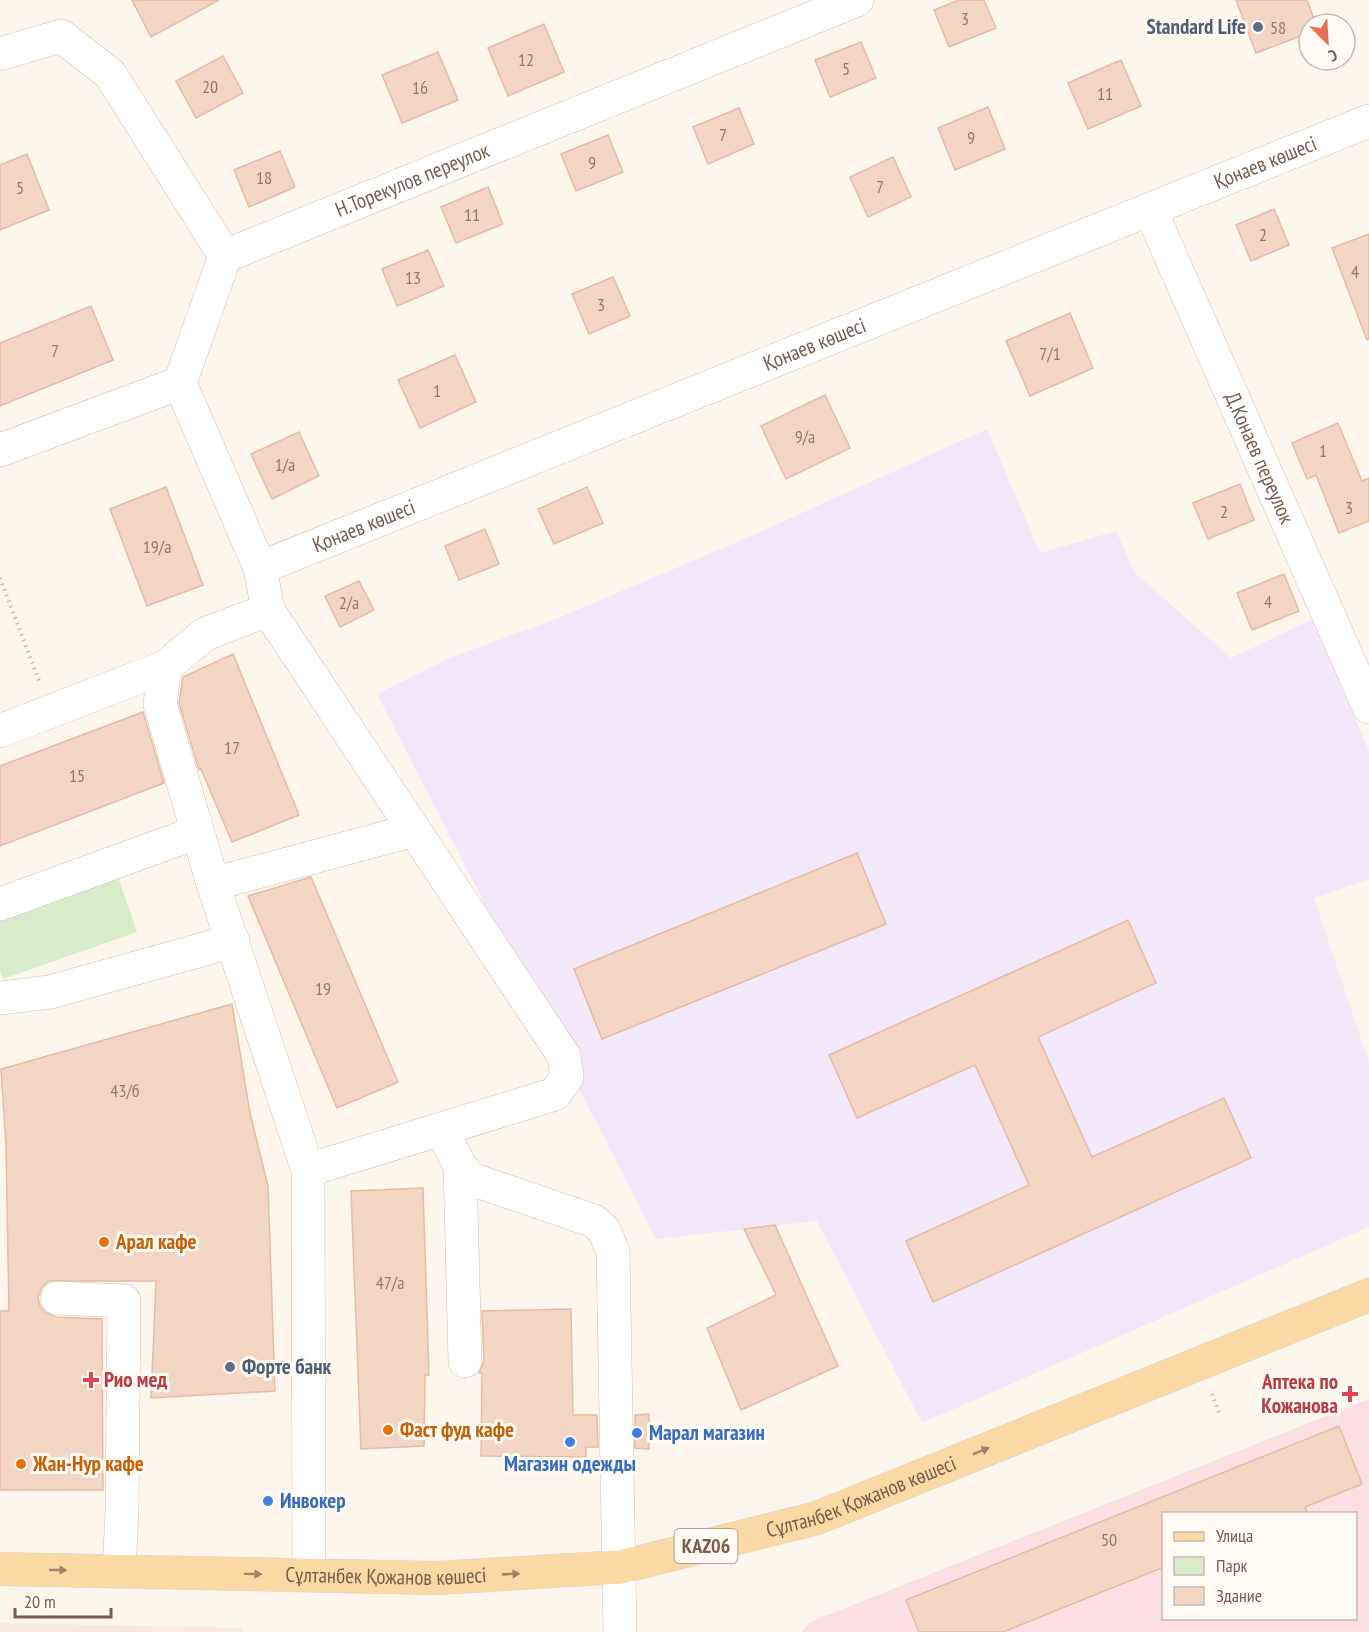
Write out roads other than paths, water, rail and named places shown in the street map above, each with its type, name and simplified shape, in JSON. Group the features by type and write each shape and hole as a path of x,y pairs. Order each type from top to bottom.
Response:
{"main road":[{"name":"Сұлтанбек Қожанов көшесі","path":"0,1569 437,1578 621,1568 817,1518 1369,1295"}],"street":[{"name":"Н.Торекулов переулок","path":"225,256 857,0"},
{"path":"0,54 61,36 110,74 225,256 180,383 260,568 268,610 564,1056 567,1077 555,1094 442,1131 308,1170"},
{"name":"Қонаев көшесі","path":"260,568 1369,121"},
{"name":"Д.Конаев переулок","path":"1150,209 1369,707"},
{"path":"0,450 180,383"},
{"path":"0,731 165,667 205,634 268,610"},
{"path":"165,667 160,704 213,884 308,1170 309,1575"},
{"path":"213,884 414,830"},
{"path":"0,904 198,832"},
{"path":"0,998 50,992 233,941"},
{"path":"442,1131 460,1166 471,1179 594,1221 604,1230 613,1252 621,1568 620,1632"},
{"path":"460,1166 465,1361"},
{"path":"57,1298 124,1301 122,1512 119,1572"}],"place":[{"name":"Standard Life","path":"1258,27"},
{"name":"Арал кафе","path":"104,1242"},
{"name":"Форте банк","path":"230,1367"},
{"name":"Рио мед","path":"91,1380"},
{"name":"Аптека по Кожанова","path":"1350,1394"},
{"name":"Фаст фуд кафе","path":"388,1430"},
{"name":"Марал магазин","path":"637,1433"},
{"name":"Магазин одежды","path":"570,1442"},
{"name":"Жан-Нур кафе","path":"21,1464"},
{"name":"Инвокер","path":"268,1501"}]}
